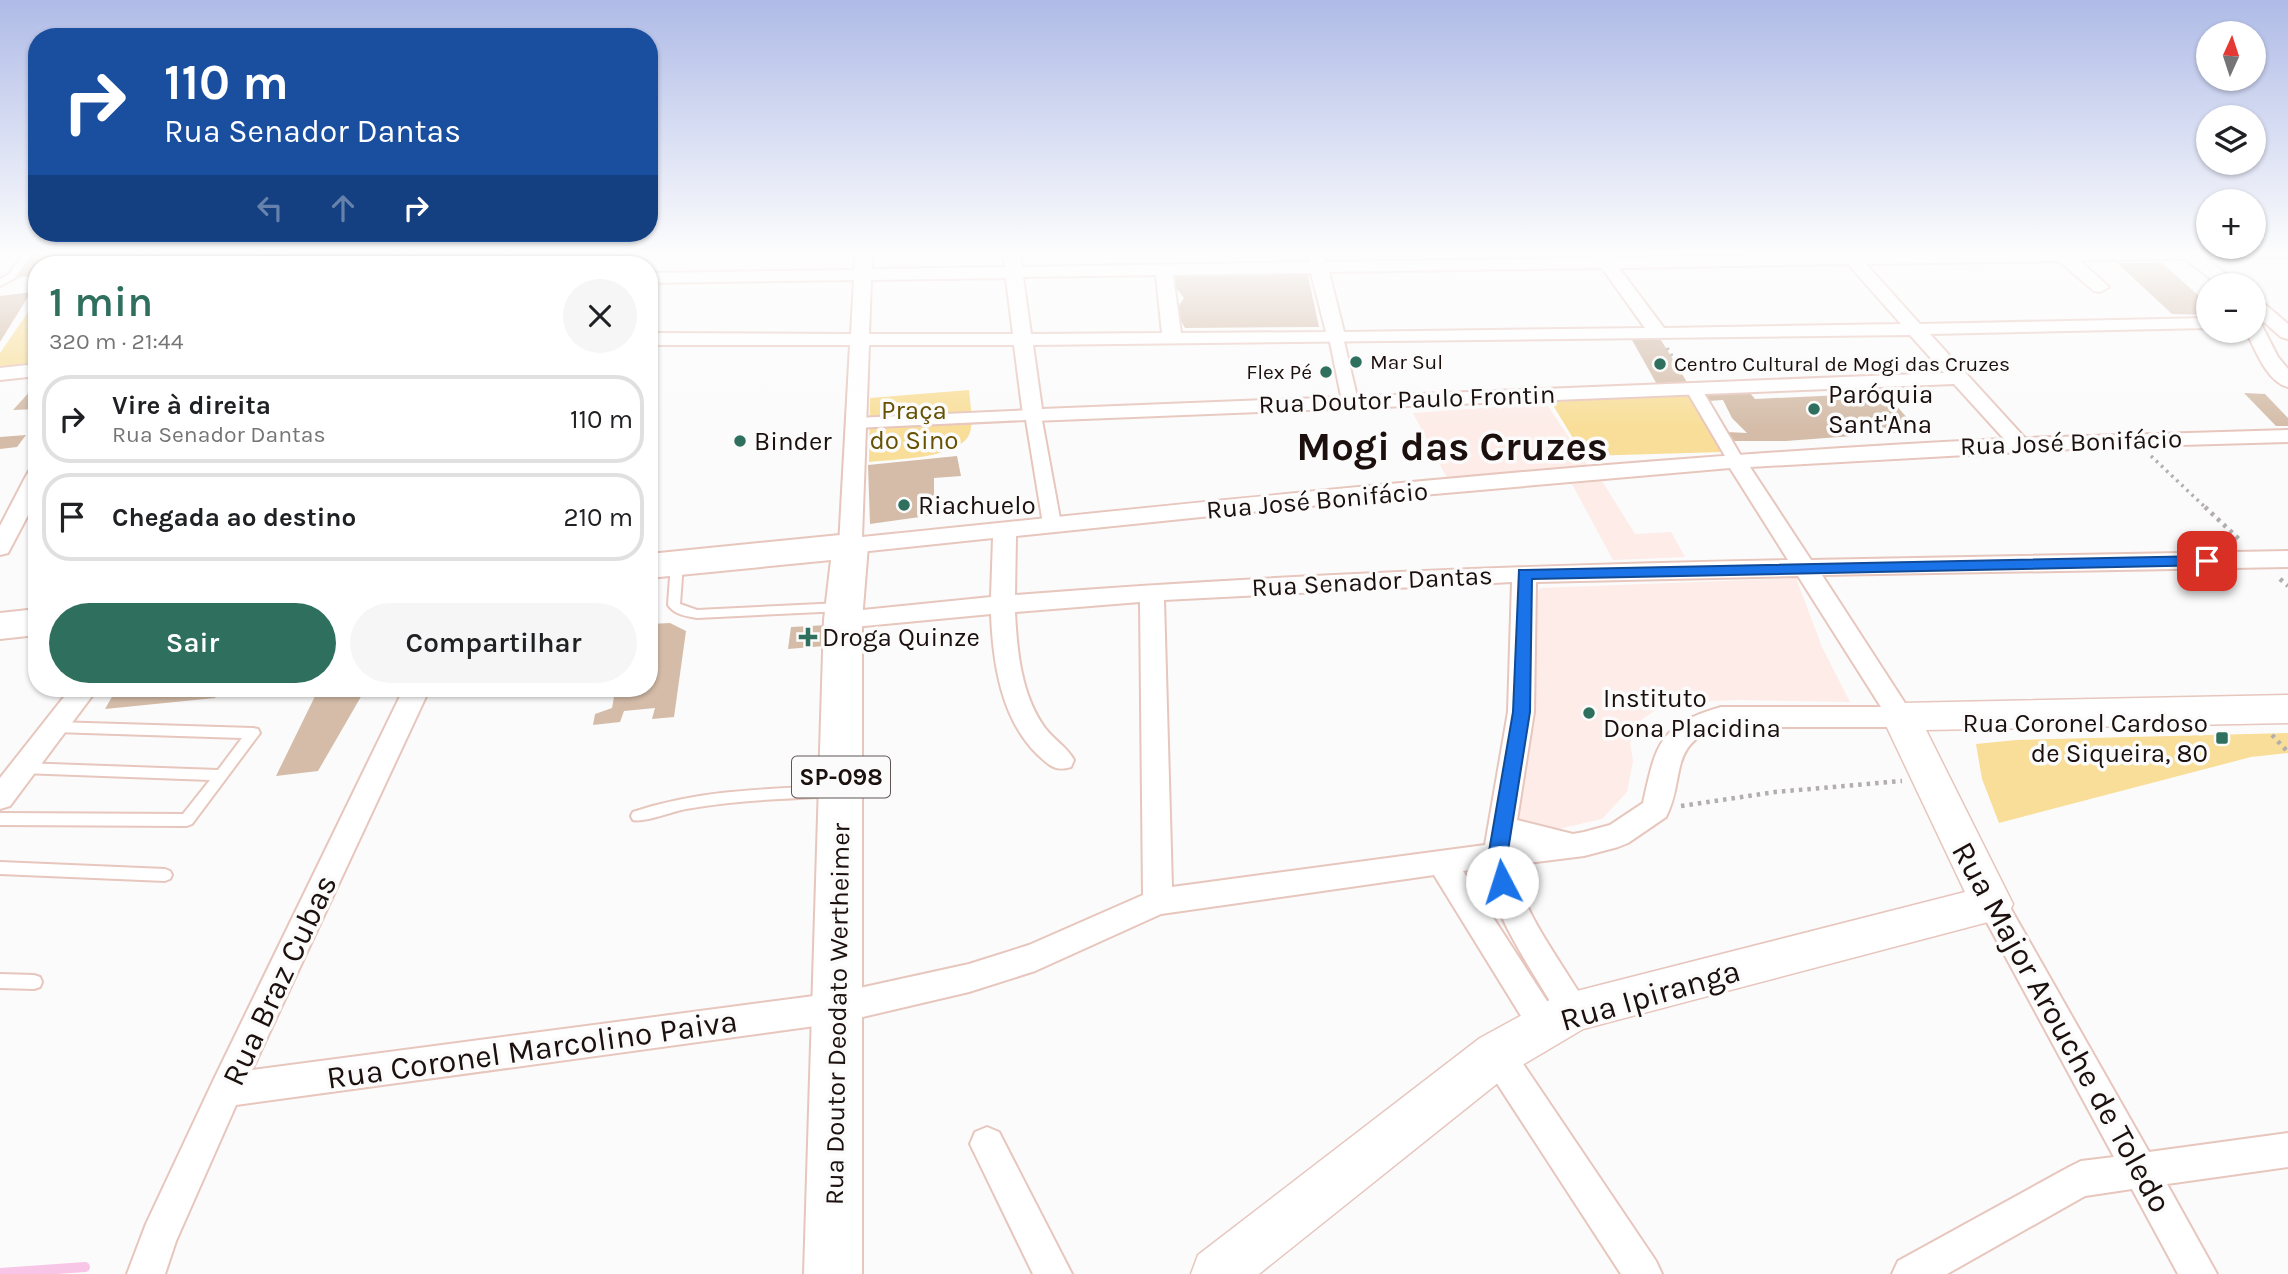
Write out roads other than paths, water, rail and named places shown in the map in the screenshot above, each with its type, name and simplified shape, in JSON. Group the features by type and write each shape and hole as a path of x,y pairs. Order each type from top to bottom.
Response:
{"main road":[{"path":"663,564 850,546"},
{"name":"Rua Doutor Deodato Wertheimer","path":"833,1274 843,613 850,546"},
{"path":"0,626 28,623"},
{"path":"1901,717 2288,709"},
{"name":"Rua Major Arouche de Toledo","path":"1929,779 1925,751 1927,736 1942,722 1970,715"},
{"name":"Rua Major Arouche de Toledo","path":"1901,717 1992,904"},
{"name":"Rua Ipiranga","path":"1217,1274 1497,1054 1559,1018 1992,904"}],"street":[{"name":"Rua Doutor Deodato Wertheimer","path":"850,546 861,310"},
{"path":"1019,310 1052,524"},
{"path":"1169,310 1172,338"},
{"path":"1329,310 1350,401"},
{"path":"1641,310 1658,333"},
{"path":"1898,310 2018,443"},
{"path":"2280,319 2288,333"},
{"path":"658,340 1336,337 1915,330 2196,323"},
{"path":"2265,343 2279,361 2288,381"},
{"path":"0,374 28,371"},
{"name":"Rua Doutor Paulo Frontin","path":"855,423 1959,378"},
{"name":"Rua Major Arouche de Toledo","path":"1693,388 1804,569 1901,717"},
{"name":"Rua José Bonifácio","path":"850,546 1052,524 1737,461 2018,443 2288,436"},
{"path":"0,548 28,506"},
{"path":"1005,530 1001,603 1007,659 1019,701 1035,734 1062,761"},
{"name":"Rua Senador Dantas","path":"843,613 1152,592 1524,574 2288,559"},
{"path":"1524,574 1521,712 1504,828 1497,857 1502,882 1559,1018"},
{"path":"1152,592 1158,902"},
{"path":"0,798 78,697"},
{"name":"Rua Braz Cubas","path":"146,1274 159,1237 226,1090 413,697"},
{"name":"Rua Coronel Marcolino Paiva","path":"226,1090 837,1008 969,978 1035,957 1158,902 1584,844 1618,835 1656,809 1670,748 1682,732 1701,721 1721,717 1901,717"},
{"path":"1504,828 1553,840 1584,844"},
{"path":"1441,862 1559,1018"},
{"name":"Rua Major Arouche de Toledo","path":"1992,904 2198,1274"},
{"path":"1497,1054 1643,1274"},
{"path":"987,1144 1053,1274"},
{"path":"1911,1274 2081,1179 2288,1150"}],"lane":[{"path":"663,564 677,610 697,614 843,613"},
{"path":"0,819 187,820 253,733 54,727"},
{"path":"22,768 221,775"},
{"path":"638,816 672,804 740,796 841,790"},
{"path":"0,868 165,875"},
{"path":"0,981 34,982"}],"waterway":[{"path":"0,1273 85,1267"}],"place":[{"name":"Mar Sul","path":"1356,362"},
{"name":"Centro Cultural de Mogi das Cruzes","path":"1660,364"},
{"name":"Flex Pé","path":"1326,372"},
{"name":"Paróquia Sant'Ana","path":"1814,409"},
{"name":"Binder","path":"740,441"},
{"name":"Riachuelo","path":"904,505"},
{"name":"Droga Quinze","path":"808,637"},
{"name":"Instituto Dona Placidina","path":"1589,713"},
{"name":"Rua Coronel Cardoso de Siqueira, 80","path":"2222,738"}],"district":[{"name":"Mogi das Cruzes","path":"1452,446"}],"park label":[{"name":"Praça do Sino","path":"914,425"}]}
